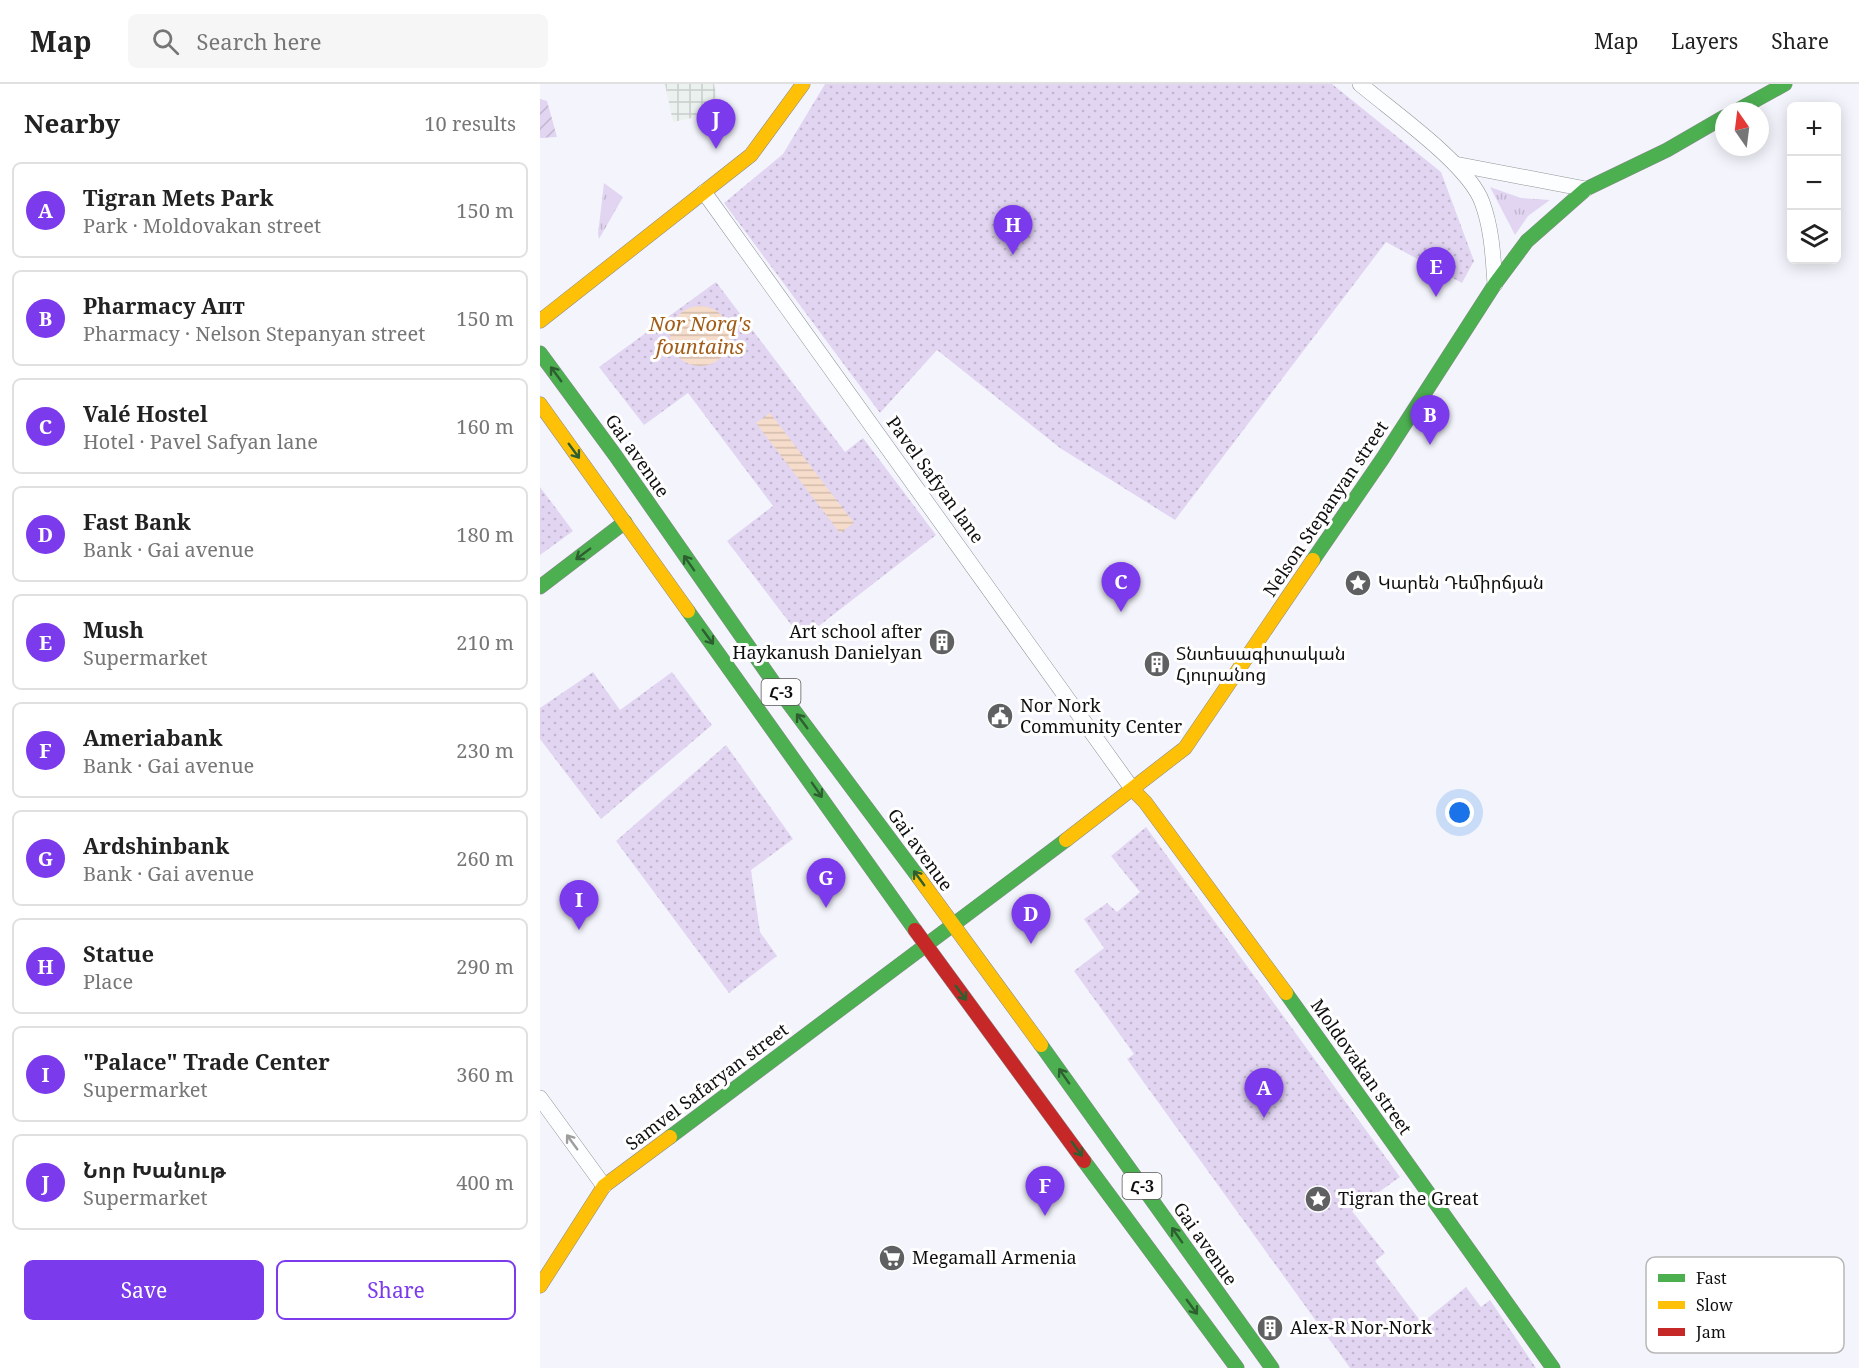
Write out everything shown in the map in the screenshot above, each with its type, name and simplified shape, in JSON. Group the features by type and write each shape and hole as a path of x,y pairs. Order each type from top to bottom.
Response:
{"main road":[{"path":"540,321 751,155 803,84"},
{"path":"1752,102 1785,84"},
{"name":"Nelson Stepanyan street","path":"953,925 1133,790 1185,748 1383,458 1495,284 1527,241 1586,189 1666,150 1715,122"},
{"name":"Gai avenue","path":"540,353 615,455 781,693 953,925 1272,1368"},
{"name":"Հ-3","path":"540,404 926,946 1237,1368"},
{"path":"540,587 625,522"},
{"name":"Moldovakan street","path":"1133,790 1145,802 1303,1015 1386,1136 1553,1368"},
{"name":"Samvel Safaryan street","path":"540,1286 604,1186 953,925"}],"street":[{"path":"1360,84 1455,165 1482,200 1492,237 1495,284"},
{"path":"1455,165 1586,189"},
{"name":"Pavel Safyan lane","path":"704,192 1133,790"},
{"path":"540,1098 604,1186"}],"shaded area":[{"path":"665,84 714,84 720,112 673,122"}],"green space":[{"path":"825,84 1332,84 1441,172 1474,261 1462,283 1386,242 1175,520 1060,448 937,350 880,413 724,203 783,154"},
{"path":"540,99 547,101 557,137 540,138"},
{"path":"604,183 623,197 599,239 598,234"},
{"path":"1490,187 1521,198 1550,200 1528,216 1515,235"},
{"path":"716,282 845,452 863,438 936,535 802,639 727,541 773,506 688,393 644,425 599,367"},
{"path":"540,487 573,531 540,555"},
{"path":"593,672 620,710 672,672 712,725 601,819 540,739 540,708"},
{"path":"726,745 793,839 751,870 760,932 777,956 729,993 616,841"},
{"path":"1146,827 1400,1177 1352,1211 1385,1253 1375,1261 1422,1323 1466,1287 1481,1307 1490,1300 1536,1368 1350,1368 1127,1059 1134,1054 1074,971 1104,948 1084,919 1107,903 1117,912 1140,892 1111,856"}],"water":[{"name":"Nor Norq's fountains","path":"694,306 706,306 722,314 728,324 730,336 728,348 722,358 706,366 694,366 678,358 670,342 670,330 678,314"},
{"path":"770,413 854,523 840,533 756,423"}],"traffic: fast":[{"path":"1752,102 1785,84"},
{"path":"1313,560 1383,458 1495,284 1527,241 1586,189 1667,150 1715,122"},
{"path":"540,353 615,455 781,693 919,878"},
{"path":"540,587 625,522"},
{"path":"688,611 915,930"},
{"path":"670,1137 1066,840"},
{"path":"1286,993 1553,1368"},
{"path":"1041,1045 1272,1368"},
{"path":"1084,1161 1237,1368"}],"traffic: slow":[{"path":"540,321 751,155 803,84"},
{"path":"540,404 688,611"},
{"path":"1066,840 1185,748 1313,560"},
{"path":"1133,790 1145,802 1286,993"},
{"path":"919,878 1041,1045"},
{"path":"540,1286 604,1186 670,1137"}],"traffic: jam":[{"path":"915,930 1084,1161"}],"place":[{"name":"Նոր Խանութ","path":"716,149"},
{"name":"Statue","path":"1013,255"},
{"name":"Mush","path":"1436,297"},
{"name":"Pharmacy Апт","path":"1430,445"},
{"name":"Կարեն Դեմիրճյան","path":"1358,583"},
{"name":"Valé Hostel","path":"1121,612"},
{"name":"Art school after Haykanush Danielyan","path":"942,642"},
{"name":"Տնտեսագիտական Հյուրանոց","path":"1157,664"},
{"name":"Nor Nork Community Center","path":"1000,716"},
{"name":"Ardshinbank","path":"826,908"},
{"name":"\"Palace\" Trade Center","path":"579,930"},
{"name":"Fast Bank","path":"1031,944"},
{"name":"Tigran Mets Park","path":"1264,1118"},
{"name":"Tigran the Great","path":"1318,1199"},
{"name":"Ameriabank","path":"1045,1216"},
{"name":"Megamall Armenia","path":"892,1258"},
{"name":"Alex-R Nor-Nork","path":"1270,1328"}]}
